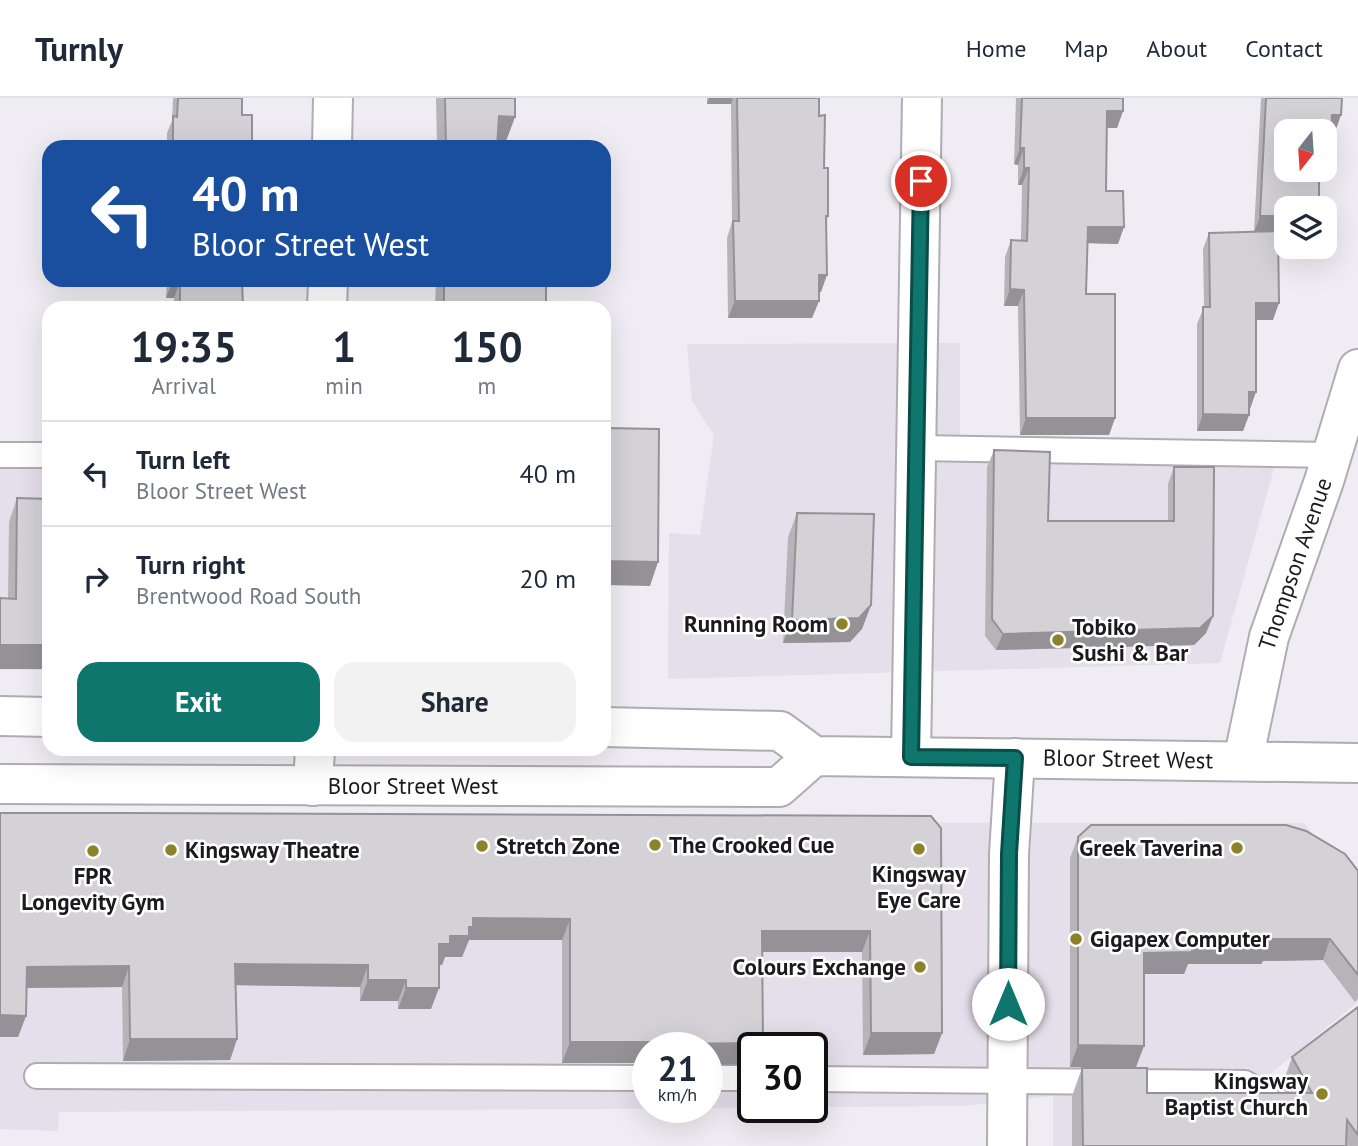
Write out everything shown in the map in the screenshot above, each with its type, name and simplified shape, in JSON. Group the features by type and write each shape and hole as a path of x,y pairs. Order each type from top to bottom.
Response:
{"main road":[{"path":"332,140 333,98"},
{"path":"911,757 922,98"},
{"name":"Thompson Avenue","path":"1244,761 1269,637 1332,455 1358,369"},
{"path":"0,716 42,717"},
{"path":"611,727 780,731 814,756"},
{"name":"Bloor Street West","path":"0,784 314,767 779,787 814,756 1358,763"},
{"path":"1007,1146 1009,854 1015,758"}],"lane":[{"path":"918,448 1332,455"},
{"path":"0,455 42,455"},
{"path":"37,1076 632,1078"},
{"path":"828,1079 1245,1083 1266,1097"}],"shaded area":[{"path":"960,343 960,446 1280,447 1220,663 668,679 669,533 700,535 714,435 692,401 687,344"},
{"path":"0,444 42,444 42,670 0,670"},
{"path":"0,822 1304,823 1358,893 1358,1002 1243,1096 1242,1146 1053,1146 1053,1096 965,1106 828,1107 828,1032 737,1032 737,1108 723,1108 723,1032 632,1032 632,1109 59,1112 58,1131 0,1129"}],"building":[{"path":"178,98 242,98 242,115 252,115 252,140 173,140 173,116 177,117"},
{"path":"445,98 515,98 515,117 499,116 497,140 446,140"},
{"path":"737,98 819,98 819,116 825,115 824,168 828,168 828,216 827,275 819,275 819,301 735,301 733,221 739,221"},
{"path":"1022,98 1123,98 1123,111 1107,111 1106,191 1123,191 1124,227 1088,227 1086,294 1115,294 1115,418 1026,418 1024,290 1010,289 1011,240 1027,241 1029,168 1024,168 1024,148 1020,148"},
{"path":"1266,98 1342,98 1341,115 1332,115 1332,119 1274,119 1274,182 1319,182 1319,196 1274,196 1274,216 1260,216"},
{"path":"1274,231 1274,259 1278,259 1279,303 1256,303 1256,392 1249,392 1249,415 1203,414 1203,307 1210,307 1209,233"},
{"path":"180,287 242,287 243,301 180,301"},
{"path":"444,287 546,287 546,301 444,301"},
{"path":"611,428 659,429 658,562 611,561"},
{"path":"994,450 1050,452 1048,521 1174,521 1174,467 1214,467 1213,616 1200,628 1003,634 992,619"},
{"path":"17,498 42,499 42,645 0,645 0,598 16,599"},
{"path":"797,513 874,514 871,605 859,618 792,620"},
{"path":"0,813 931,816 941,828 942,1033 871,1033 870,931 762,931 763,1032 737,1032 737,1043 723,1043 723,1032 632,1032 632,1042 570,1042 570,919 473,918 469,936 450,936 450,944 439,944 439,988 406,988 406,980 368,980 368,965 235,964 237,1039 130,1039 129,966 27,967 26,1016 0,1015"},
{"path":"1091,825 1286,825 1306,831 1345,854 1358,871 1358,975 1330,939 1269,939 1269,943 1192,942 1192,952 1144,953 1144,1046 1078,1045 1078,837"},
{"path":"1358,1007 1358,1135 1347,1120 1346,1146 1083,1146 1082,1068 1147,1068 1147,1093 1312,1093 1292,1057"}],"place":[{"name":"Running Room","path":"842,624"},
{"name":"Tobiko Sushi & Bar","path":"1058,640"},
{"name":"The Crooked Cue","path":"655,845"},
{"name":"Stretch Zone","path":"482,846"},
{"name":"Greek Taverina","path":"1237,848"},
{"name":"Kingsway Eye Care","path":"919,849"},
{"name":"Kingsway Theatre","path":"171,850"},
{"name":"FPR Longevity Gym","path":"93,851"},
{"name":"Gigapex Computer","path":"1076,939"},
{"name":"Colours Exchange","path":"920,967"},
{"name":"Kingsway Baptist Church","path":"1322,1094"}],"route":[{"path":"921,181 911,757 1015,758 1009,854 1008,1004"}]}
